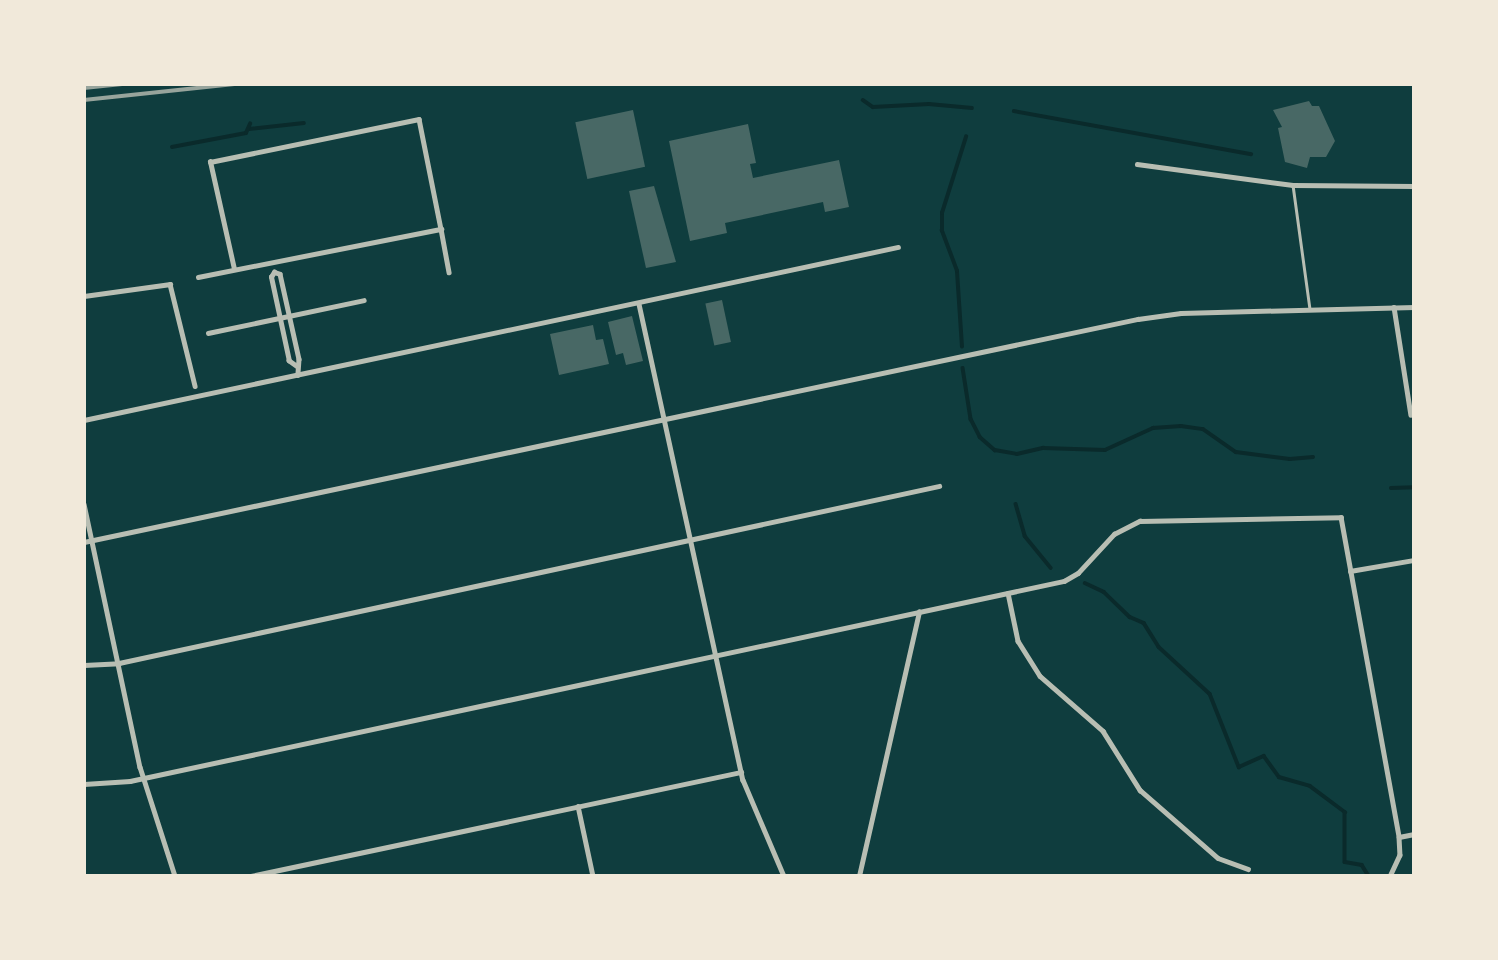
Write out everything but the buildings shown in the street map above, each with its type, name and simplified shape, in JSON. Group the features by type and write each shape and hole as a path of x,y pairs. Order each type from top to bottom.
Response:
{"street":[{"path":"234,269 210,162 419,118 449,272"},
{"path":"1137,164 1293,185 1414,186"},
{"path":"198,277 441,229"},
{"path":"84,420 898,247"},
{"path":"272,264 279,318 289,361 296,366"},
{"path":"274,272 281,274 299,359 296,366 298,375"},
{"path":"84,296 164,282 174,289 195,386"},
{"path":"208,333 364,300"},
{"path":"639,304 741,772 784,876"},
{"path":"1394,307 1411,415"},
{"path":"84,542 1138,319 1310,309 1414,307"},
{"path":"84,664 119,663 939,486"},
{"path":"84,503 143,778 175,876"},
{"path":"84,784 143,778 1008,593 1071,577 1114,534 1140,520 1341,517 1399,837 1400,855 1390,876"},
{"path":"1350,571 1414,560"},
{"path":"1008,593 1018,641 1031,666 1103,732 1131,782 1218,858 1248,869"},
{"path":"859,876 919,612"},
{"path":"251,876 741,772"},
{"path":"578,806 593,876"},
{"path":"1399,837 1414,834"}],"lane":[{"path":"1293,185 1310,309"}],"waterway":[{"path":"863,100 873,107 929,104 972,108"},
{"path":"1014,111 1251,154"},
{"path":"249,129 304,123"},
{"path":"172,147 246,133 250,124"},
{"path":"962,347 957,271 942,231 942,213 966,137"},
{"path":"963,368 971,419 980,437 995,450 1017,454 1043,448 1105,450 1153,428 1181,426 1203,429 1236,452 1290,459 1313,457"},
{"path":"1391,488 1414,487"},
{"path":"1016,504 1025,536 1051,568"},
{"path":"1085,583 1104,592 1130,617 1144,623 1159,647 1210,694 1239,767 1264,756 1279,777 1310,786 1345,812 1345,862 1362,865 1369,876"}],"railway":[{"path":"84,88 122,84"},
{"path":"84,100 234,84"}]}
